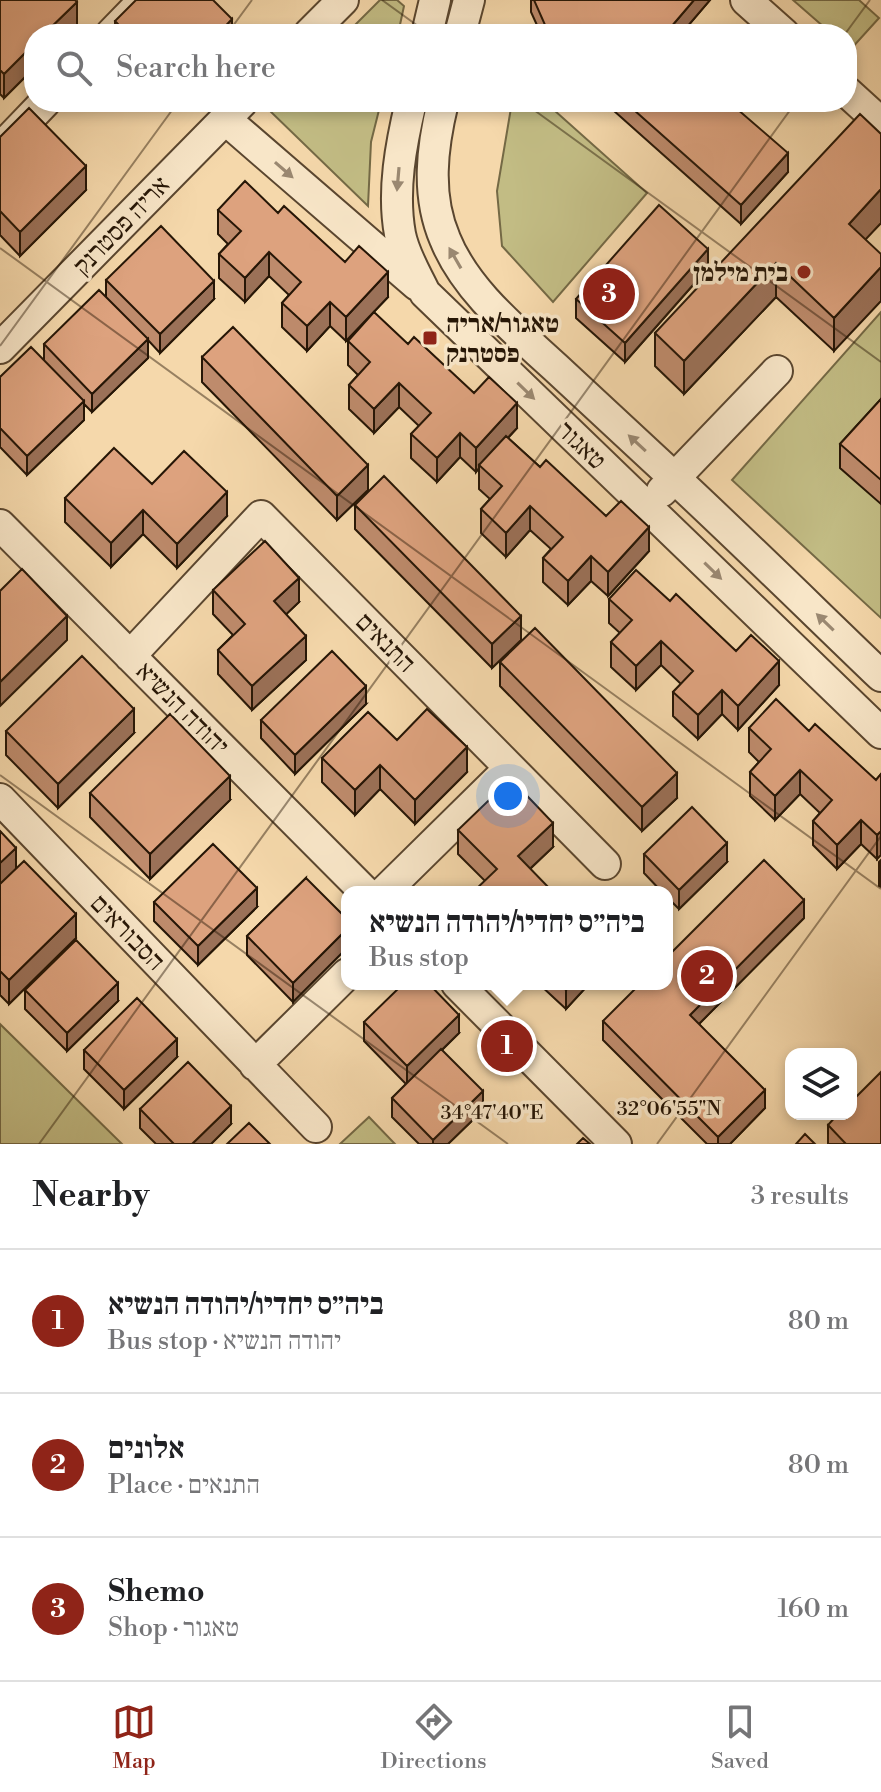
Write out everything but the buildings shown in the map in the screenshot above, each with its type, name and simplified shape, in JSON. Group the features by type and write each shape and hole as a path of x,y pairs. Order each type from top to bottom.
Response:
{"street":[{"path":"121,24 144,0"},
{"path":"319,24 343,0"},
{"path":"429,24 435,0"},
{"path":"463,24 469,0"},
{"path":"746,0 773,24"},
{"path":"0,149 35,112"},
{"name":"אריה פסטרנק","path":"0,348 231,112"},
{"path":"235,112 425,293"},
{"name":"טאגור","path":"409,112 396,202 400,237 425,293 881,733"},
{"name":"טאגור","path":"441,112 432,163 434,205 454,259 474,287 527,342 675,478 881,676"},
{"path":"647,507 777,371"},
{"name":"התנאים","path":"130,656 261,516 605,864"},
{"name":"יהודה הנשיא","path":"5,541 130,656 359,886"},
{"path":"390,886 510,768"},
{"name":"הסבוראים","path":"0,799 316,1127"},
{"path":"255,1065 341,980"},
{"path":"463,990 616,1144"}],"shaded area":[{"path":"380,0 397,0 404,6 400,24 356,24"},
{"path":"793,0 859,0 879,18 857,42 857,24 821,24"},
{"path":"271,112 378,112 371,142 368,206"},
{"path":"510,112 556,112 647,193 553,302 502,246 497,191"},
{"path":"881,312 881,618 732,480"},
{"path":"0,1024 122,1144 0,1144"},
{"path":"369,1117 395,1144 340,1144"}],"place":[{"name":"בית מילמן","path":"804,272"},
{"name":"Shemo","path":"609,294"},
{"name":"טאגור/אריה פסטרנק","path":"430,338"},
{"name":"אלונים","path":"707,976"},
{"name":"ביה״ס יחדיו/יהודה הנשיא","path":"507,1046"}]}
